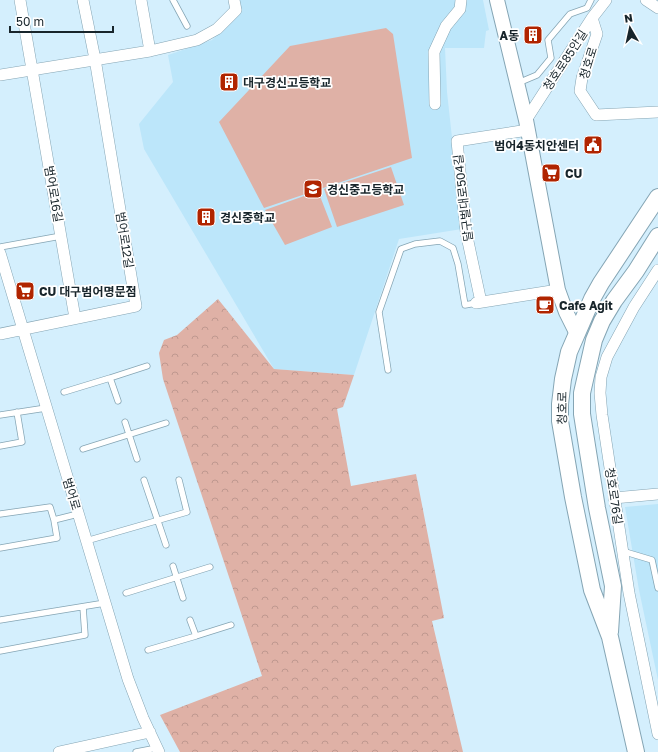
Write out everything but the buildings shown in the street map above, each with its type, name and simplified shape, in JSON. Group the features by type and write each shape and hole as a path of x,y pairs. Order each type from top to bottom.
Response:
{"main road":[{"name":"청호로","path":"636,752 610,637 592,590 576,512 560,421 560,404 563,379 569,352 576,334 601,283 658,197"},
{"name":"청호로","path":"610,637 612,586 590,466 582,414 582,393 594,340 602,321 658,236"}],"street":[{"name":"범어로16길","path":"20,0 75,318"},
{"path":"84,0 95,60"},
{"path":"141,0 150,50"},
{"path":"0,75 95,60 197,40 217,29 236,10 234,0"},
{"path":"435,104 434,52 446,26 460,9 461,0"},
{"path":"497,0 527,125 558,290 576,334"},
{"name":"청호로85안길","path":"527,125 592,18 606,0"},
{"path":"646,0 658,8"},
{"name":"청호로","path":"592,18 597,34 582,78 580,91 596,115 658,112"},
{"name":"범어로12길","path":"0,334 136,306 95,60"},
{"name":"달구벌대로504길","path":"478,303 466,232 457,141 527,125"},
{"name":"범어로","path":"0,253 128,679 158,750"},
{"name":"청호로76길","path":"658,270 634,308 607,357 601,377 600,392 602,416 628,593 658,734"},
{"path":"478,303 558,290"},
{"path":"614,498 658,494"},
{"path":"59,752 150,732"}],"lane":[{"path":"174,0 187,26"},
{"path":"518,83 537,75 551,58 548,40 570,14 587,8 591,0"},
{"path":"0,247 61,236"},
{"path":"388,370 380,312 401,249 415,244 440,242 453,248 458,264 465,305 478,303"},
{"path":"64,392 148,366"},
{"path":"110,378 118,401"},
{"path":"0,415 46,408"},
{"path":"0,446 22,442 17,412"},
{"path":"125,422 137,459"},
{"path":"83,448 166,423"},
{"path":"144,480 166,545"},
{"path":"86,541 187,512 179,480"},
{"path":"0,514 50,507 57,538 0,548"},
{"path":"54,520 78,514"},
{"path":"622,551 652,560 658,588"},
{"path":"173,566 183,598"},
{"path":"126,592 210,567"},
{"path":"0,620 105,603"},
{"path":"0,651 85,635 83,607"},
{"path":"190,620 196,636"},
{"path":"148,650 231,625"},
{"path":"136,752 158,750"}],"shaded area":[{"name":"경신중고등학교","path":"237,0 483,0 489,30 486,31 484,48 445,48 447,92 462,229 399,239 354,375 274,369 144,149 139,124 173,82 168,55 212,40 239,13"},
{"path":"658,504 658,680 639,590 625,507"}],"green space":[{"path":"386,28 393,34 412,158 264,208 219,122 290,46"},
{"path":"391,167 404,205 337,227 324,189"},
{"path":"318,191 332,227 285,245 265,210"},
{"path":"218,299 274,369 354,375 343,407 337,409 351,486 416,474 444,618 432,621 463,752 180,752 160,715 262,676 163,379 159,353 164,340 177,335"}],"place":[{"name":"A동","path":"533,35"},
{"name":"대구경신고등학교","path":"229,82"},
{"name":"범어4동치안센터","path":"593,145"},
{"name":"CU","path":"551,173"},
{"name":"경신중고등학교","path":"313,189"},
{"name":"경신중학교","path":"206,217"},
{"name":"CU 대구범어명문점","path":"25,291"},
{"name":"Cafe Agit","path":"545,305"}]}
